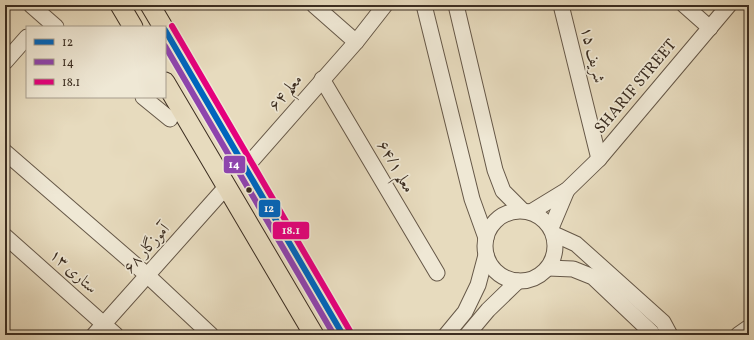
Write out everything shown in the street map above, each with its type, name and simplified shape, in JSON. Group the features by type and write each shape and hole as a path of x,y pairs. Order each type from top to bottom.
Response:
{"main road":[{"path":"120,5 132,26"},
{"path":"150,5 162,26"},
{"path":"166,32 343,335"},
{"path":"166,84 314,335"}],"street":[{"path":"31,5 40,22 53,26"},
{"path":"314,5 356,42"},
{"name":"معلم ۶۴","path":"245,168 356,42 385,5"},
{"path":"424,5 472,199 486,238 486,256 478,285 466,312 446,335"},
{"path":"456,5 495,170 503,191 552,231 576,244 663,322 670,335"},
{"name":"شریف ۱۵","path":"561,5 599,159"},
{"path":"684,5 710,28"},
{"name":"SHARIF STREET","path":"526,211 567,190 599,159 729,5"},
{"path":"5,62 26,38"},
{"name":"معلم ۶۴/۱","path":"322,79 437,273"},
{"path":"144,98 170,119"},
{"path":"5,152 147,276 211,335"},
{"name":"آموزگار ۶۸","path":"94,335 226,187"},
{"name":"SHARIF STREET","path":"552,231 567,190"},
{"path":"486,238 493,223 506,213 526,211"},
{"path":"486,256 498,273 518,281 535,278 548,268 554,257 556,245 552,231"},
{"name":"ستاری ۱۳","path":"5,236 116,335"},
{"path":"548,268 573,269 593,277 653,335"},
{"path":"467,335 488,310 518,281"}],"transit line":[{"name":"18.1","path":"172,26 350,331"},
{"name":"12","path":"166,32 343,335"},
{"name":"14","path":"166,48 334,335"}]}
